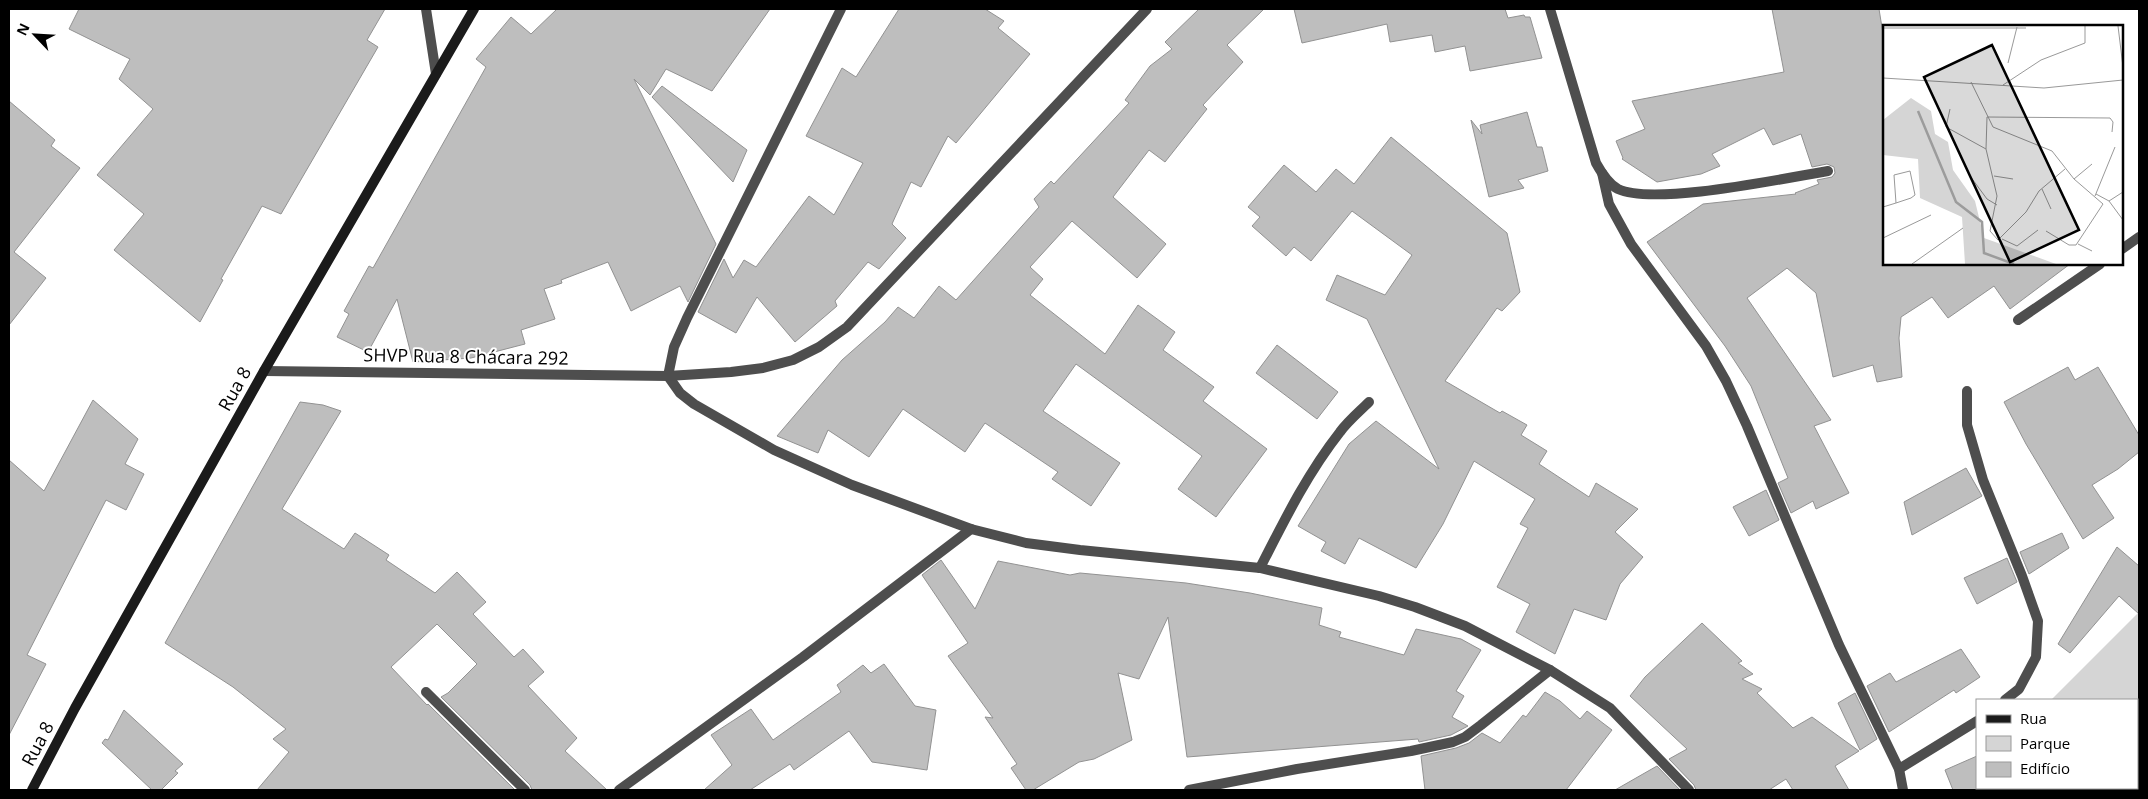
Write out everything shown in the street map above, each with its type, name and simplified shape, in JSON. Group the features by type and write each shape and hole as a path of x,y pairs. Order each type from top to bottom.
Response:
{"street":[{"path":"426,9 436,74"},
{"name":"Rua 8","path":"32,790 80,700 264,371 474,9"},
{"path":"841,9 674,347 668,376 680,393 694,404 774,450 852,485 971,529 1026,543 1260,568 1415,607 1465,626 1550,670 1610,708 1689,790"},
{"name":"SHVP Rua 8 Chácara 292","path":"264,371 668,376 763,368 793,360 818,347 847,326 976,192 1147,9"},
{"path":"1550,9 1596,163 1602,173 1618,189 1641,194 1715,189 1828,171"},
{"path":"1602,173 1609,204 1631,244 1706,346 1726,381 1747,426 1839,645 1898,769 1902,790"},
{"path":"2123,248 2139,237"},
{"path":"2018,320 2099,265"},
{"path":"1967,392 1967,425 1983,480 2038,621 2036,657 2019,690 2006,699"},
{"path":"1260,568 1301,489 1320,460 1341,430 1369,402"},
{"path":"619,790 811,651 971,529"},
{"path":"1189,790 1411,752 1452,742 1481,725 1550,670"},
{"path":"426,692 525,790"},
{"path":"1898,769 1976,722"}],"green space":[{"path":"2139,612 2139,790 1962,790 1976,776 1976,789 2138,789 2138,699 2052,699"}],"building":[{"path":"79,9 385,9 367,40 378,47 281,214 262,206 221,279 223,280 200,322 114,250 144,214 97,175 153,109 119,79 130,59 69,29"},
{"path":"557,9 770,9 712,91 666,69 650,95 634,79 716,244 688,302 680,286 631,311 608,262 561,280 562,283 544,289 555,319 521,330 525,344 471,358 413,362 397,299 368,352 337,337 349,314 344,311 369,266 373,268 486,67 476,59 511,17 531,34"},
{"path":"899,9 985,9 1004,21 998,28 1030,54 956,143 948,136 921,187 911,182 892,224 906,238 879,269 868,262 835,301 837,306 795,342 757,297 736,333 698,312 724,259 733,278 744,260 756,267 809,196 834,215 863,163 806,136 842,68 856,77"},
{"path":"1199,9 1264,9 1227,45 1243,62 1203,105 1207,109 1165,162 1149,150 1113,197 1166,244 1137,278 1072,221 1030,267 1043,279 1030,295 1105,354 1138,305 1175,332 1163,350 1214,387 1203,401 1267,449 1216,517 1178,489 1202,456 1076,364 1043,411 1120,463 1091,506 1052,479 1058,472 985,423 965,452 903,409 869,457 828,430 818,453 777,436 842,360 885,322 898,307 914,318 939,286 956,300 1039,207 1034,199 1051,181 1054,184 1129,103 1125,100 1150,66 1172,49 1165,42"},
{"path":"1294,9 1505,9 1508,18 1524,15 1525,17 1530,17 1542,58 1470,71 1465,46 1435,52 1432,35 1390,42 1387,24 1302,43"},
{"path":"1772,9 1879,9 1883,34 1883,265 2069,265 2010,309 1994,286 1948,318 1932,297 1901,317 1899,338 1902,377 1877,382 1873,365 1833,377 1816,293 1787,268 1747,298 1831,420 1814,426 1849,493 1816,509 1813,501 1791,513 1778,483 1788,478 1751,386 1725,346 1647,242 1703,204 1796,194 1819,184 1817,180 1832,177 1835,173 1834,167 1827,164 1812,167 1801,134 1773,145 1764,128 1712,154 1720,166 1701,174 1657,182 1622,159 1616,141 1645,129 1632,101 1784,72"},
{"path":"662,86 747,150 733,182 652,97"},
{"path":"9,101 55,140 51,146 80,168 14,252 46,278 9,325"},
{"path":"1527,112 1537,147 1542,147 1548,171 1518,180 1524,188 1489,197 1471,120 1482,134 1480,125"},
{"path":"1391,137 1507,233 1520,292 1502,311 1497,308 1445,381 1500,413 1502,411 1527,425 1521,435 1547,451 1539,464 1589,497 1596,483 1638,509 1615,532 1643,557 1620,584 1606,620 1574,609 1555,654 1516,632 1530,604 1497,587 1528,528 1520,524 1535,499 1474,461 1443,524 1416,568 1359,538 1345,564 1321,551 1326,542 1298,526 1349,444 1376,421 1439,469 1367,319 1326,300 1337,275 1385,295 1412,255 1352,211 1311,261 1294,247 1286,256 1252,226 1260,217 1248,207 1284,165 1316,192 1336,169 1354,184"},
{"path":"1277,345 1338,392 1317,419 1256,373"},
{"path":"2068,367 2075,380 2098,367 2139,435 2139,452 2118,469 2092,485 2114,518 2083,539 2026,444 2004,402"},
{"path":"93,400 138,439 125,464 144,474 126,510 106,500 27,655 46,664 9,735 9,460 44,491"},
{"path":"300,402 323,405 341,411 282,509 344,549 355,533 389,555 386,560 435,593 457,572 486,602 473,614 514,657 523,649 544,672 528,686 577,738 565,751 607,790 532,790 530,785 441,697 448,693 477,664 437,624 391,667 427,705 515,790 257,790 289,752 273,739 286,729 233,687 165,643"},
{"path":"1966,468 1982,496 1912,535 1904,502"},
{"path":"1766,490 1779,520 1749,536 1733,507"},
{"path":"2062,533 2069,548 2029,574 2020,552"},
{"path":"2117,547 2139,566 2139,614 2119,596 2070,653 2058,644"},
{"path":"2007,558 2017,582 1977,604 1964,578"},
{"path":"941,560 975,609 998,561 1070,575 1080,573 1186,583 1250,593 1322,608 1319,625 1341,632 1339,637 1404,655 1416,629 1461,639 1481,650 1456,691 1464,696 1452,717 1468,726 1451,735 1419,742 1418,739 1187,757 1168,617 1139,679 1118,673 1132,740 1094,759 1079,762 1033,790 1026,790 1011,768 1017,764 985,717 993,718 948,656 968,643 922,575"},
{"path":"1702,623 1742,661 1738,663 1753,674 1742,679 1762,689 1757,693 1793,728 1812,717 1859,751 1835,766 1849,790 1793,790 1786,779 1769,790 1696,790 1694,785 1669,759 1687,749 1630,696 1645,677"},
{"path":"1961,649 1980,677 1956,693 1954,690 1889,732 1867,686 1890,673 1896,682"},
{"path":"884,664 915,706 936,710 927,770 872,762 849,731 794,770 790,764 750,790 704,790 732,765 711,735 751,709 773,740 841,692 837,685 863,665 871,673"},
{"path":"1545,692 1560,701 1580,719 1587,711 1612,730 1566,790 1425,790 1421,756 1456,748 1469,743 1482,733 1500,743 1523,715 1526,717"},
{"path":"1855,693 1877,739 1860,750 1838,703"},
{"path":"124,710 183,764 175,771 178,773 161,790 152,790 102,743 105,739 108,740"},
{"path":"1976,756 1977,790 1953,790 1945,770"},
{"path":"1657,766 1680,790 1615,790"}]}
